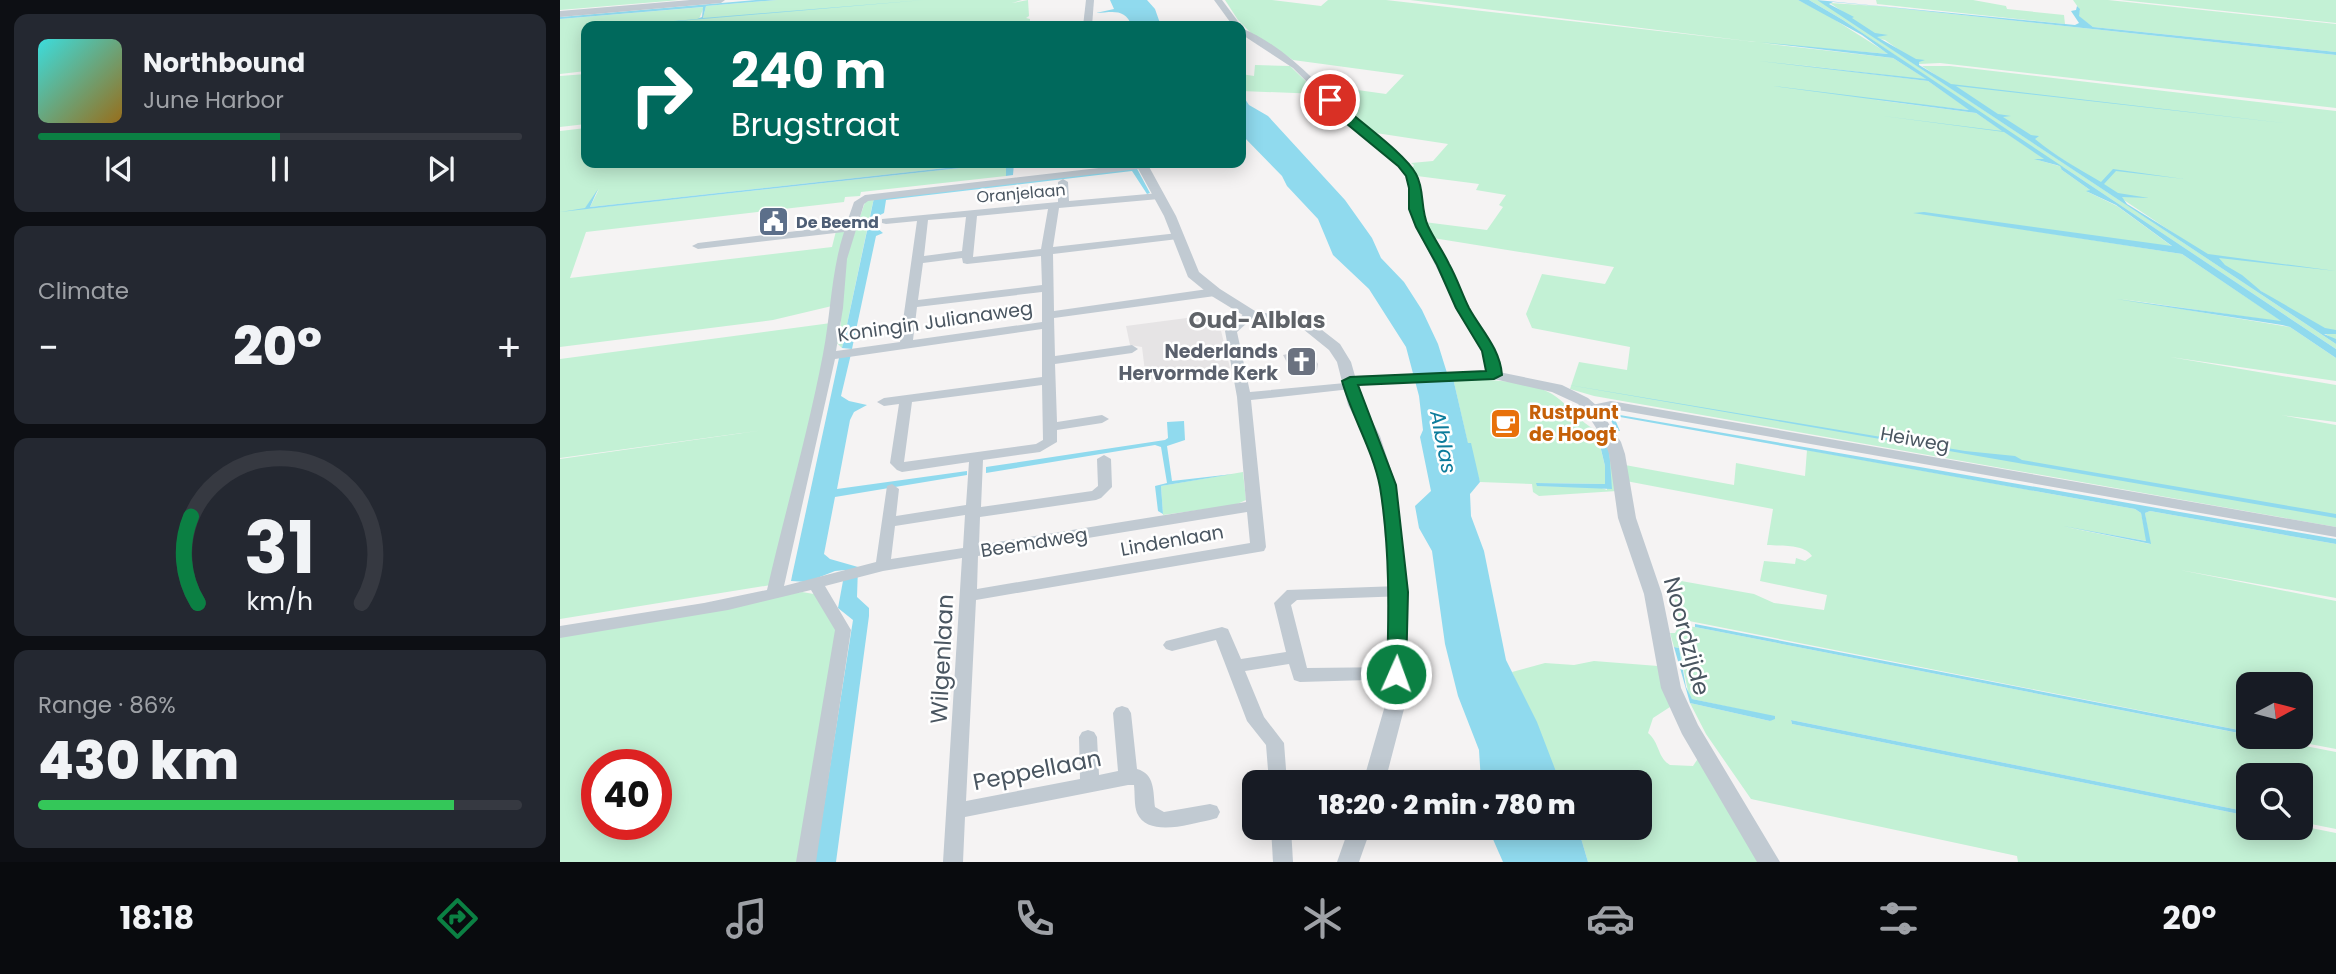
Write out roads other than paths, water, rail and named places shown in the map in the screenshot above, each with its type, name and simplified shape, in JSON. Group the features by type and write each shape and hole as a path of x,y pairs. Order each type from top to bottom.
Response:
{"street":[{"path":"560,13 721,0"},
{"path":"1088,21 1090,0"},
{"path":"1218,0 1233,21"},
{"path":"1246,33 1296,66 1351,121 1402,163 1415,188 1415,209 1422,227 1444,265 1462,308 1489,351 1494,375"},
{"path":"775,594 829,356 837,308 838,273 859,202 865,198 1109,168"},
{"path":"1143,168 1159,196 1194,274 1214,292 1251,314 1299,323 1316,331 1340,353 1388,485 1399,592 1394,709 1377,770"},
{"path":"906,400 898,466 909,467 976,458 1046,445 1051,438 1047,250 1063,182"},
{"name":"Oranjelaan","path":"886,221 923,218 948,211 972,213 1159,196"},
{"path":"972,213 967,261 1178,236"},
{"path":"906,344 923,218"},
{"path":"698,246 851,228"},
{"path":"917,260 967,254"},
{"path":"911,304 1048,288"},
{"name":"Koningin Julianaweg","path":"829,356 1214,292"},
{"path":"1251,314 1231,331 1244,397 1254,506"},
{"path":"1048,361 1132,349"},
{"path":"1244,397 1350,383 1494,375 1557,387 1592,409"},
{"path":"884,402 1049,380"},
{"name":"Heiweg","path":"1592,409 1604,406 1624,407 2336,532"},
{"name":"Noordzijde","path":"1592,409 1617,454 1627,518 1653,594 1671,688 1689,728 1769,862"},
{"path":"1051,426 1102,419"},
{"name":"Wilgenlaan","path":"953,862 976,458"},
{"path":"888,522 1096,495 1105,487 1104,459"},
{"path":"883,560 892,489"},
{"name":"Beemdweg","path":"560,632 775,594 851,572 1254,506"},
{"name":"Lindenlaan","path":"968,596 1258,547 1254,506"},
{"path":"806,862 843,630 838,617 824,603 816,583"},
{"path":"1396,674 1300,675 1282,603 1293,594 1399,592"},
{"path":"1172,645 1222,633 1256,721 1275,743 1277,770"},
{"path":"1236,666 1287,658"},
{"path":"1122,713 1128,777 1138,777 1143,782 1146,811 1161,821 1210,812"},
{"path":"1088,737 1090,784"},
{"name":"Peppellaan","path":"956,811 1128,777"},
{"path":"1282,840 1283,862"},
{"path":"1348,862 1356,840"}],"water":[{"path":"756,0 777,0 706,6 703,18 924,0 679,21 674,21 702,17 703,7 560,17"},
{"path":"1110,0 1147,0 1155,9 1159,21 1130,21 1122,14 1096,13 1114,9"},
{"path":"1798,0 1809,0 1843,20 2336,349 2336,358 2290,327 2116,299 2281,321 2182,254 1913,213 1924,212 2172,246 2116,205 2086,191 2090,190 2060,166 2034,159 2044,159 2004,132 1883,116 2002,131 1976,113 1773,86 1969,110 1928,81 1759,61 1926,79 1893,58 1760,42 1888,54 1862,35"},
{"path":"1817,0 2075,25 2079,23 2071,11 2076,10 2077,6 2080,9 2079,16 2093,27 2336,52 2336,55 1877,6 1833,2 1829,4 1854,17 1852,18 1875,33 1888,35 1877,37 1916,59 1925,60 1919,62 1919,65 1951,84 2336,129 1956,86 1998,114 2011,116 2003,117 2031,135 2039,136 2035,139 2101,182 2113,169 2184,179 2116,171 2104,184 2118,193 2149,198 2122,197 2127,204 2208,254 2336,271 2219,258 2261,291 2325,328 2336,330 2336,334 2324,334 2336,339 2336,344"},
{"name":"Alblas","path":"1246,100 1268,116 1345,200 1372,238 1381,258 1404,282 1422,310 1438,344 1447,373 1453,378 1480,482 1470,494 1471,516 1484,551 1506,660 1537,722 1555,770 1480,770 1479,750 1458,696 1445,644 1432,551 1419,528 1415,506 1431,491 1420,437 1423,430 1419,396 1406,347 1369,289 1333,255 1318,219 1287,186 1282,176 1246,139"},
{"path":"960,168 560,212 585,208 598,189 590,207"},
{"path":"1006,168 1014,168 1013,175 1006,176"},
{"path":"1137,168 1150,193 1147,194 1132,171 886,200 884,213 878,216 877,228 883,233 876,236 852,349 842,348 874,198"},
{"path":"851,354 841,396 849,401 867,405 854,412 850,420 837,489 967,471 967,475 835,497 824,554 830,559 858,567 857,597 869,608 869,616 836,862 815,862 853,620 838,608 845,570 807,582 791,581 839,358"},
{"path":"1563,384 1965,451 2015,456 2022,460 2336,514 2336,518"},
{"path":"1614,414 2336,539 2336,544 2150,511 2145,513 2151,544 2063,526 2146,541 2141,513 2135,509 1620,417 1614,417 1620,431 1616,431 1609,416"},
{"path":"1184,421 1185,440 1167,446 1172,481 1233,474 1161,486 1163,514 1158,511 1155,486 1167,483 1161,447 1155,445 986,473 986,467 1165,440 1168,438 1167,422"},
{"path":"1598,437 1602,437 1609,447 1612,489 1537,486 1536,483 1605,484 1605,466"},
{"path":"1695,624 2236,729 2236,732 1695,627"},
{"path":"1674,647 1679,648 1686,687 1692,699 1775,716 1775,719 1770,721 1690,703"},
{"path":"1791,720 2236,809 2236,813 1792,724"},
{"path":"1493,840 1582,840 1588,862 1503,862"}],"place":[{"name":"De Beemd","path":"773,222"},
{"name":"Nederlands Hervormde Kerk","path":"1301,362"},
{"name":"Rustpunt de Hoogt","path":"1506,423"}],"district":[{"name":"Oud-Alblas","path":"1257,320"}]}
